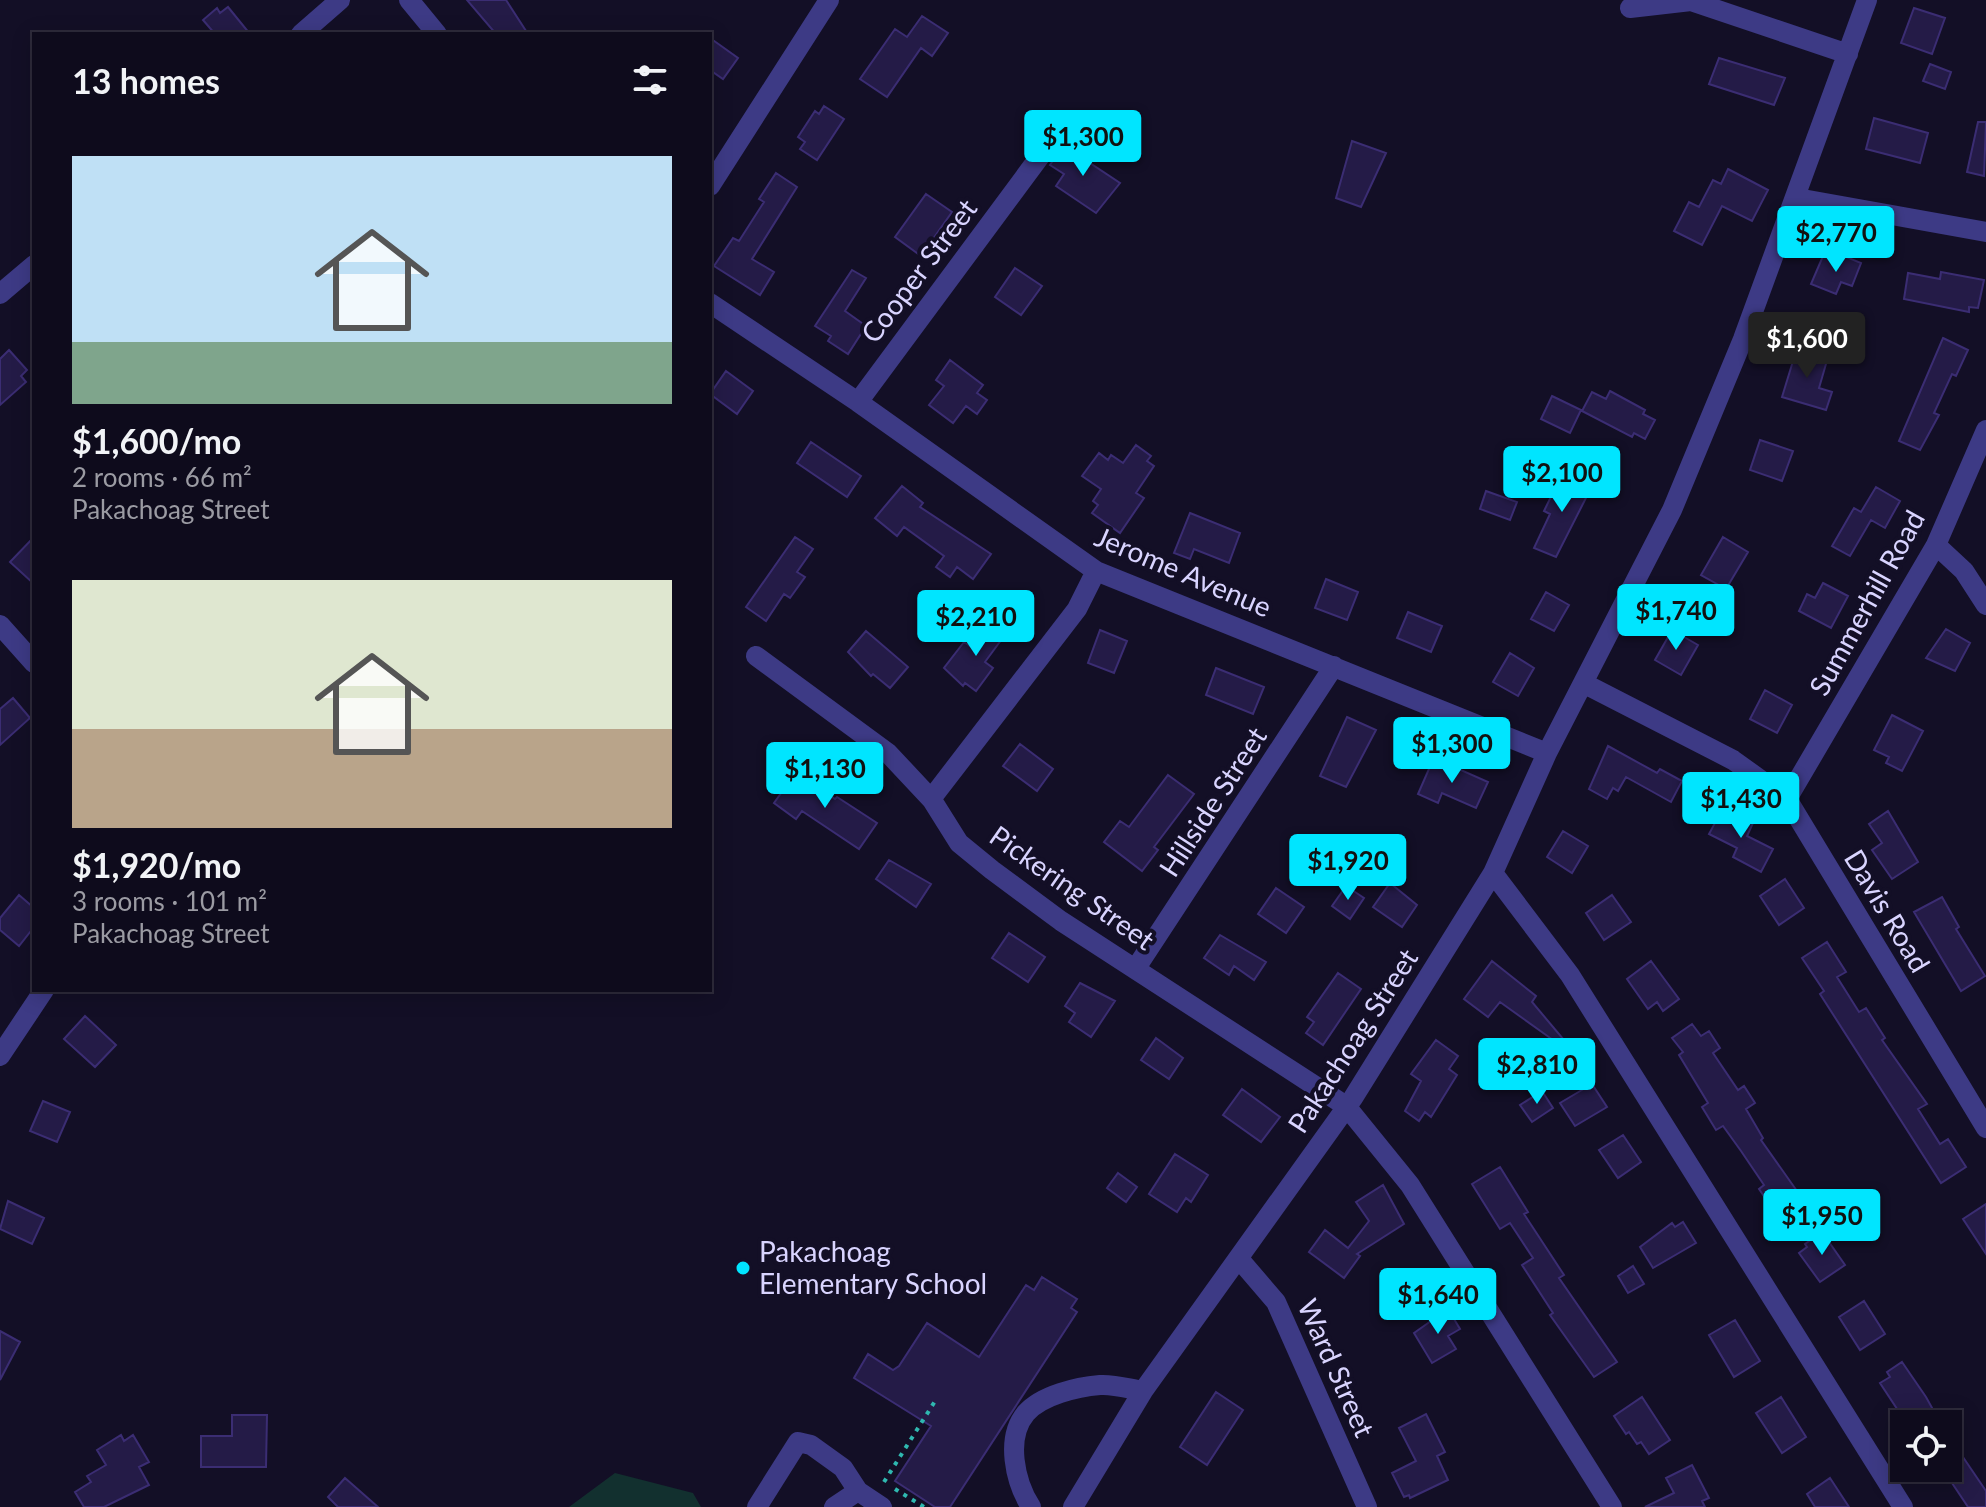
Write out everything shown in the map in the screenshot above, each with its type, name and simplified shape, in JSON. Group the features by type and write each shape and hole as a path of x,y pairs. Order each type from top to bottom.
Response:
{"street":[{"path":"303,32 340,0"},
{"path":"409,0 435,32"},
{"path":"712,183 829,0"},
{"name":"Pakachoag Street","path":"1073,1507 1143,1391 1240,1260 1346,1106 1493,873 1547,753 1672,510 1797,198 1867,0"},
{"path":"1630,8 1691,1 1848,54"},
{"name":"Cooper Street","path":"858,402 1055,136"},
{"path":"1797,198 1986,232"},
{"path":"0,294 32,267"},
{"name":"Jerome Avenue","path":"712,304 858,402 1096,571 1547,753"},
{"name":"Summerhill Road","path":"1787,799 1936,545 1986,430"},
{"path":"1936,545 1964,571 1986,605"},
{"path":"931,799 1077,609 1096,571"},
{"path":"0,625 32,661"},
{"name":"Pickering Street","path":"756,656 888,753 931,799 959,843 981,861 1061,921 1346,1106 1410,1185 1612,1507"},
{"name":"Hillside Street","path":"1136,968 1334,666"},
{"name":"Davis Road","path":"1585,684 1733,760 1787,799 1986,1128"},
{"path":"1493,873 1570,975 1903,1507"},
{"path":"0,1056 43,992"},
{"name":"Ward Street","path":"1240,1260 1276,1302 1367,1507"},
{"path":"1031,1507 1016,1474 1015,1440 1026,1413 1055,1395 1102,1385 1143,1391"},
{"path":"757,1507 798,1442 811,1445 843,1468 858,1491 882,1507"},
{"path":"834,1507 858,1491"}],"path":[{"path":"924,1507 884,1482 937,1398"}],"green space":[{"path":"615,1473 693,1493 701,1507 569,1507"}],"building":[{"path":"467,0 506,0 527,32 494,32"},
{"path":"228,7 248,32 213,32 203,20 217,8 220,13"},
{"path":"1914,8 1945,18 1932,54 1901,43"},
{"path":"922,16 948,33 932,56 921,48 887,97 860,79 895,29 907,37"},
{"path":"712,39 738,58 723,79 712,71"},
{"path":"1719,58 1785,78 1774,105 1709,84"},
{"path":"1930,64 1951,72 1945,89 1923,81"},
{"path":"824,106 844,119 817,160 800,149 805,142 798,137 815,111 819,114"},
{"path":"1874,118 1928,133 1920,163 1866,149"},
{"path":"1978,122 1986,122 1984,176 1967,172"},
{"path":"1067,140 1088,154 1084,159 1120,183 1096,213 1056,186 1064,174 1050,165"},
{"path":"1352,141 1386,153 1361,207 1336,198"},
{"path":"1728,169 1768,190 1752,221 1722,206 1702,245 1674,231 1689,202 1699,207 1713,180 1721,184"},
{"path":"776,173 797,187 752,259 774,272 760,295 714,266 733,238 739,241 764,202 759,199"},
{"path":"926,194 952,212 921,256 895,237"},
{"path":"1823,256 1841,263 1844,256 1861,263 1852,286 1841,282 1836,294 1811,284"},
{"path":"1015,268 1042,286 1021,315 995,297"},
{"path":"852,270 866,278 845,311 866,326 848,354 828,341 831,336 815,326"},
{"path":"1941,272 1984,280 1978,308 1969,307 1969,312 1904,299 1908,273 1940,279"},
{"path":"1943,338 1968,350 1956,376 1952,374 1934,413 1939,415 1920,450 1899,441"},
{"path":"1797,348 1828,357 1819,388 1832,392 1826,410 1782,397"},
{"path":"9,350 27,370 21,376 26,382 0,405 0,359"},
{"path":"950,360 983,385 977,393 987,400 977,414 966,406 953,423 929,405 944,386 936,380"},
{"path":"726,371 753,391 737,414 712,395"},
{"path":"1610,391 1645,410 1643,414 1655,420 1645,439 1634,433 1632,437 1582,411 1592,392 1606,399"},
{"path":"1552,396 1581,410 1570,433 1541,419"},
{"path":"1760,440 1793,451 1782,481 1750,470"},
{"path":"811,442 861,476 847,497 797,463"},
{"path":"1136,445 1151,456 1147,461 1154,466 1136,493 1144,498 1120,533 1092,513 1098,505 1093,501 1101,489 1082,476 1099,453 1108,460 1111,455 1123,463"},
{"path":"1562,474 1591,488 1556,557 1534,548 1550,514 1544,511"},
{"path":"902,486 923,503 920,507 991,554 973,579 957,567 950,577 936,567 944,556 904,527 897,536 875,518"},
{"path":"1876,487 1900,501 1885,528 1871,520 1850,556 1832,546 1854,508 1861,512"},
{"path":"1486,491 1517,502 1510,520 1480,509"},
{"path":"1190,513 1240,533 1229,563 1194,549 1190,559 1174,553"},
{"path":"795,537 813,549 797,572 805,577 790,598 784,594 766,621 746,607"},
{"path":"1723,537 1748,552 1726,589 1701,575"},
{"path":"32,539 32,582 10,562"},
{"path":"1326,579 1358,592 1347,620 1315,608"},
{"path":"1823,583 1848,596 1831,628 1799,611 1807,594 1815,598"},
{"path":"1546,592 1569,605 1554,631 1531,619"},
{"path":"1408,612 1442,626 1431,652 1397,638"},
{"path":"998,619 1010,628 985,662 993,668 976,691 965,683 963,686 944,668 964,642 974,649"},
{"path":"1946,629 1970,643 1955,671 1926,658"},
{"path":"1100,630 1127,641 1114,673 1088,663"},
{"path":"1672,630 1698,645 1681,675 1655,660"},
{"path":"866,631 908,667 890,688 873,674 871,676 848,652"},
{"path":"1510,653 1534,668 1518,696 1493,682"},
{"path":"1216,668 1264,687 1253,714 1206,695"},
{"path":"1765,690 1792,705 1777,733 1750,719"},
{"path":"13,698 30,718 0,745 0,709"},
{"path":"1892,715 1923,731 1902,771 1886,763 1889,757 1874,750"},
{"path":"1347,717 1376,730 1346,787 1320,776"},
{"path":"1020,744 1053,769 1037,791 1003,766"},
{"path":"1608,746 1657,773 1660,769 1682,781 1671,802 1626,777 1618,791 1613,788 1607,799 1589,789"},
{"path":"1432,762 1450,770 1452,766 1488,782 1476,808 1442,793 1438,803 1418,794"},
{"path":"797,771 835,799 837,797 877,823 859,849 802,811 796,819 774,803"},
{"path":"1168,775 1194,794 1154,847 1158,850 1142,871 1104,842 1120,821 1129,827"},
{"path":"1723,808 1753,823 1747,836 1773,849 1761,872 1733,857 1737,848 1709,834"},
{"path":"1888,811 1918,862 1892,879 1872,850 1882,843 1869,824"},
{"path":"1563,831 1588,846 1572,873 1547,857"},
{"path":"889,860 931,884 916,907 876,879"},
{"path":"1785,879 1804,908 1779,925 1760,896"},
{"path":"1390,883 1417,905 1402,927 1373,907"},
{"path":"1346,886 1364,898 1350,919 1332,906"},
{"path":"1276,888 1304,907 1286,933 1258,914"},
{"path":"19,895 32,906 32,930 19,946 0,930 0,918"},
{"path":"1612,895 1631,922 1604,940 1586,913"},
{"path":"1942,897 1959,927 1956,929 1985,976 1961,991 1914,912"},
{"path":"1009,933 1045,957 1028,982 992,958"},
{"path":"1220,935 1266,962 1254,980 1234,966 1229,975 1204,958"},
{"path":"1827,942 1846,972 1837,977 1859,1012 1866,1008 1885,1038 1882,1040 1927,1104 1918,1109 1940,1144 1948,1139 1966,1167 1941,1183 1820,994 1824,991 1802,958"},
{"path":"1492,961 1536,996 1532,1002 1564,1040 1560,1045 1500,1002 1488,1017 1464,999"},
{"path":"1651,961 1679,999 1663,1011 1657,1002 1648,1009 1627,979"},
{"path":"1338,973 1361,989 1323,1045 1306,1033 1314,1022 1307,1017"},
{"path":"1080,983 1115,1001 1091,1037 1069,1022 1075,1013 1065,1006"},
{"path":"85,1016 116,1045 95,1067 64,1039"},
{"path":"1692,1024 1701,1036 1709,1031 1720,1048 1713,1053 1738,1090 1744,1086 1755,1103 1746,1109 1763,1138 1761,1140 1804,1201 1779,1218 1759,1189 1764,1185 1741,1151 1723,1126 1716,1130 1702,1107 1708,1103 1679,1055 1683,1052 1672,1038"},
{"path":"1156,1038 1183,1058 1169,1079 1141,1060"},
{"path":"1436,1040 1458,1056 1449,1069 1457,1075 1431,1117 1425,1112 1419,1121 1405,1111 1421,1081 1411,1074"},
{"path":"1592,1084 1607,1107 1575,1126 1560,1103"},
{"path":"1242,1089 1280,1117 1261,1142 1223,1115"},
{"path":"1542,1091 1553,1108 1532,1122 1520,1105"},
{"path":"43,1101 70,1112 57,1142 30,1131"},
{"path":"1623,1135 1641,1162 1618,1178 1599,1150"},
{"path":"1175,1154 1208,1175 1191,1202 1186,1198 1177,1212 1149,1194"},
{"path":"1500,1167 1528,1212 1524,1214 1564,1275 1559,1278 1617,1362 1594,1377 1550,1315 1553,1313 1522,1265 1533,1258 1510,1223 1500,1229 1472,1184"},
{"path":"1118,1173 1137,1187 1126,1202 1107,1188"},
{"path":"1383,1185 1404,1224 1357,1254 1360,1256 1344,1278 1309,1252 1325,1230 1348,1248 1369,1221 1356,1202"},
{"path":"8,1201 44,1218 32,1244 0,1229"},
{"path":"1986,1204 1986,1254 1963,1219"},
{"path":"1683,1222 1696,1243 1653,1268 1640,1247 1672,1223 1675,1227"},
{"path":"1822,1232 1845,1265 1820,1282 1799,1253 1807,1247 1805,1244"},
{"path":"1633,1266 1644,1284 1628,1293 1618,1276"},
{"path":"1042,1277 1077,1299 1071,1308 1077,1312 950,1507 935,1507 895,1481 931,1426 854,1378 868,1354 893,1370 899,1366 927,1323 979,1357 1026,1285 1034,1290"},
{"path":"1864,1301 1885,1334 1860,1350 1839,1317"},
{"path":"1448,1309 1460,1329 1448,1336 1456,1349 1432,1363 1414,1333"},
{"path":"1735,1320 1760,1361 1734,1377 1709,1335"},
{"path":"0,1331 20,1342 0,1380"},
{"path":"1902,1362 1933,1410 1898,1410 1880,1383 1890,1377 1887,1372"},
{"path":"1216,1392 1243,1410 1207,1465 1180,1447"},
{"path":"1642,1397 1670,1440 1649,1454 1641,1442 1637,1444 1629,1432 1626,1434 1614,1416"},
{"path":"1781,1397 1806,1437 1782,1453 1756,1413"},
{"path":"1426,1414 1445,1452 1437,1456 1448,1480 1410,1498 1409,1495 1404,1497 1392,1473 1416,1461 1399,1428"},
{"path":"232,1415 267,1415 266,1467 201,1467 201,1436 232,1436"},
{"path":"121,1435 124,1441 133,1435 149,1462 139,1467 149,1485 104,1507 84,1507 75,1492 91,1482 87,1476 106,1465 97,1450"},
{"path":"1962,1456 1986,1491 1986,1507 1968,1507 1951,1482 1962,1482"},
{"path":"1692,1465 1709,1498 1702,1501 1705,1507 1645,1507 1674,1493 1666,1478"},
{"path":"345,1478 378,1507 338,1507 328,1497"},
{"path":"1830,1478 1849,1507 1815,1507 1807,1494"}],"place":[{"name":"Pakachoag Elementary School","path":"743,1268"}]}
